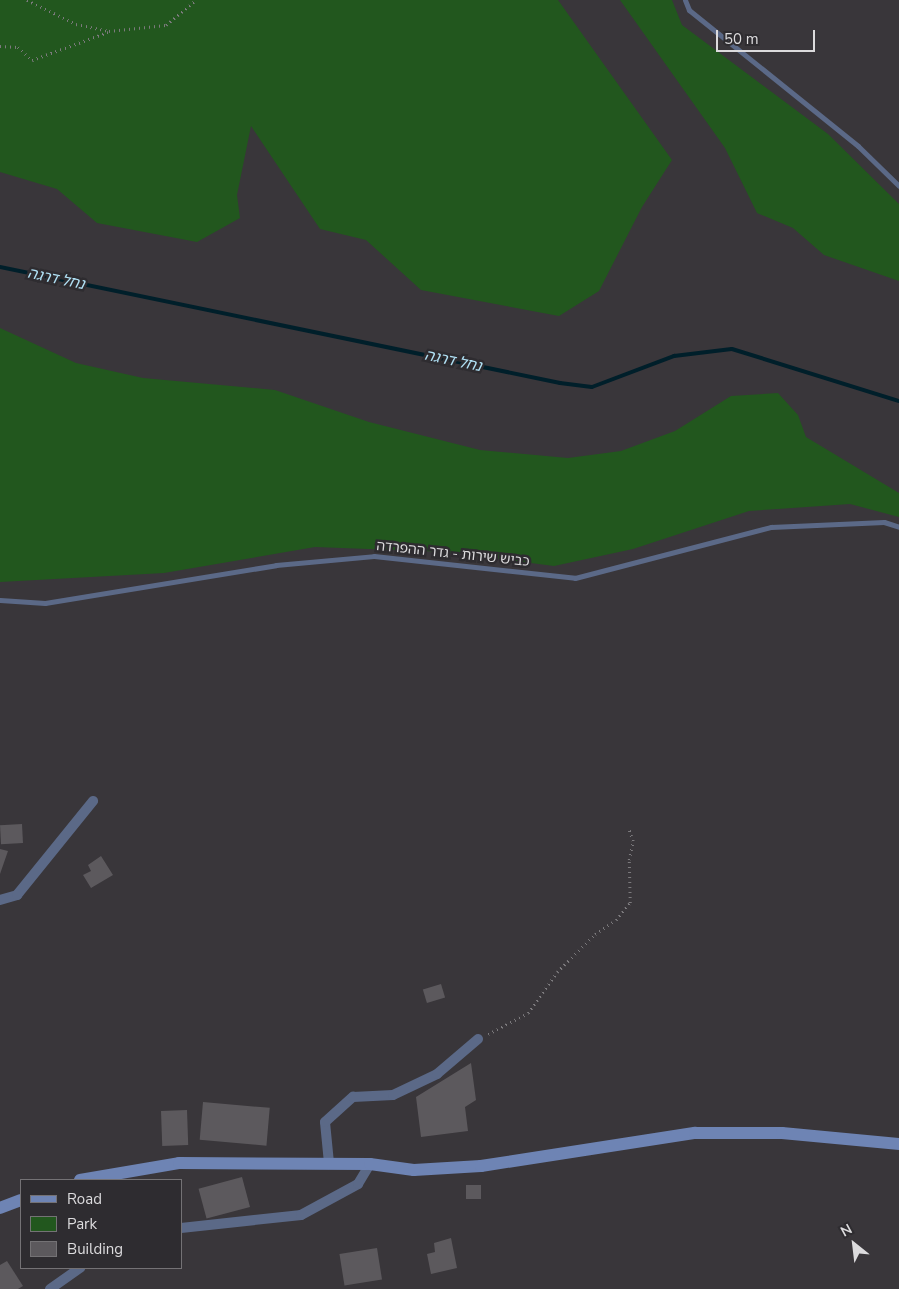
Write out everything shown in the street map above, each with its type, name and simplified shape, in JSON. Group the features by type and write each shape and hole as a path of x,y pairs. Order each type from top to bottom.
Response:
{"street":[{"path":"0,900 17,895 93,801"},
{"path":"329,1163 325,1122 353,1097 393,1095 437,1074 478,1039"},
{"path":"86,1179 179,1163 370,1164 414,1170 482,1166 695,1133 782,1133 899,1144"},
{"path":"182,1228 301,1215 358,1184 370,1164"},
{"path":"0,1208 20,1200"},
{"path":"50,1289 79,1269"}],"lane":[{"path":"685,0 689,10 858,146 899,186"},
{"name":"כביש שירות - גדר ההפרדה","path":"0,600 44,603 276,565 374,556 575,578 771,527 884,522 899,527"}],"path":[{"path":"27,0 76,24 109,31"},
{"path":"0,46 18,46 32,60 109,31 166,25 196,0"},
{"path":"478,1039 528,1013 557,972 579,949 616,920 630,903 629,860 633,841 629,830"}],"green space":[{"path":"0,0 558,0 672,160 642,207 599,291 559,316 421,290 366,240 320,229 251,126 237,195 240,218 197,242 97,223 57,189 0,172"},
{"path":"620,0 672,0 682,25 828,134 899,204 899,281 824,255 793,228 757,213 725,148"},
{"path":"0,328 76,363 143,378 275,390 369,422 480,450 568,458 621,451 675,431 731,396 778,393 798,415 806,437 899,493 899,517 850,504 749,511 633,549 554,566 448,552 315,547 164,573 0,582"}],"building":[{"path":"22,824 23,843 1,844 0,825"},
{"path":"0,849 8,851 0,874"},
{"path":"101,856 113,875 91,888 83,875 91,871 88,865"},
{"path":"441,984 445,997 427,1003 423,990"},
{"path":"471,1063 476,1100 465,1107 468,1131 421,1137 416,1097"},
{"path":"203,1102 270,1108 266,1146 200,1140"},
{"path":"187,1110 188,1145 162,1146 161,1111"},
{"path":"242,1177 250,1207 207,1219 199,1189"},
{"path":"466,1185 481,1185 481,1199 466,1199"},
{"path":"451,1238 457,1268 431,1274 427,1254 435,1252 434,1243"},
{"path":"377,1248 382,1280 344,1286 339,1254"},
{"path":"7,1261 23,1286 18,1289 0,1289 0,1265"}],"waterway":[{"name":"נחל דרגה","path":"0,267 560,383 592,387 674,356 732,349 899,401"}]}
